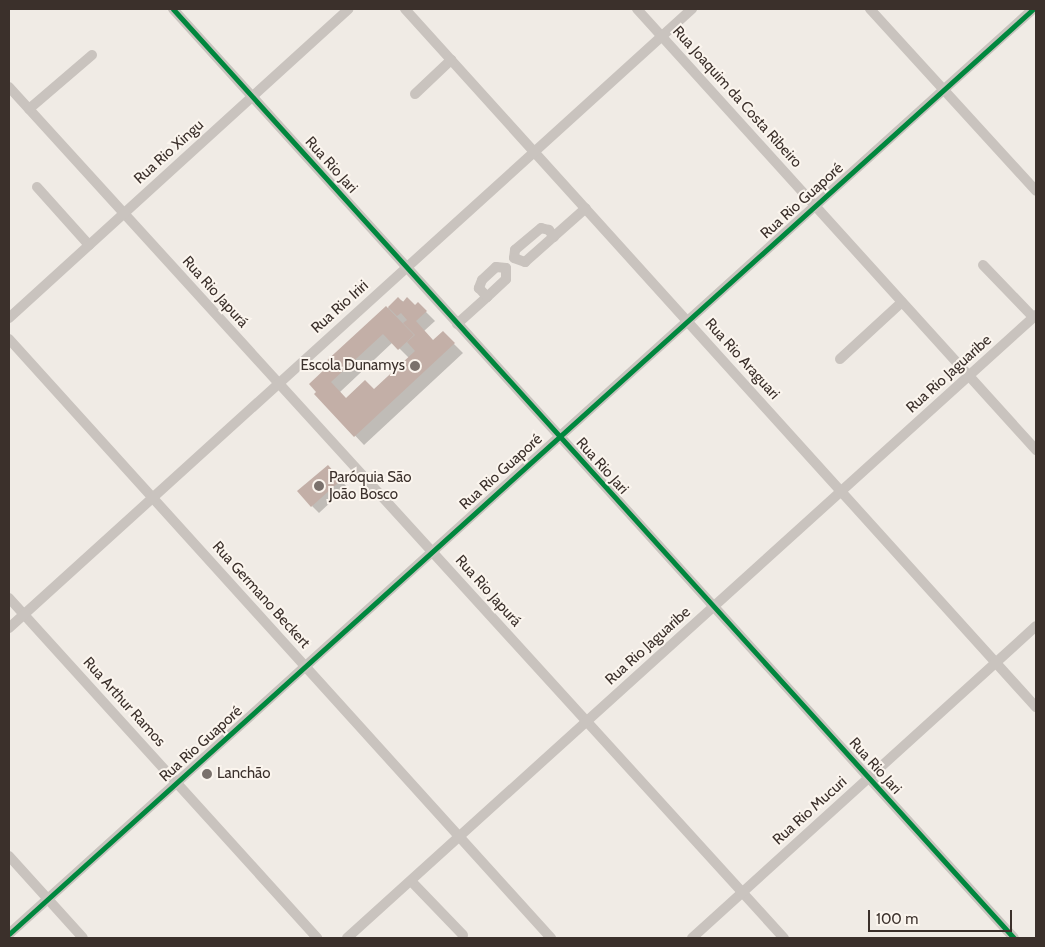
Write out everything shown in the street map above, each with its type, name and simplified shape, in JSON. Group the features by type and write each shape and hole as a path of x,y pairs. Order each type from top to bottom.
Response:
{"street":[{"name":"Rua Rio Jari","path":"173,9 1014,938"},
{"name":"Rua Rio Xingu","path":"9,318 349,9"},
{"name":"Rua Rio Araguari","path":"405,9 1036,707"},
{"name":"Rua Joaquim da Costa Ribeiro","path":"637,9 1036,450"},
{"name":"Rua Rio Iriri","path":"9,628 692,9"},
{"path":"870,9 1036,191"},
{"name":"Rua Rio Guaporé","path":"9,934 1032,9"},
{"path":"29,109 92,55"},
{"path":"415,94 451,60"},
{"name":"Rua Rio Japurá","path":"9,87 784,938"},
{"path":"37,187 89,245"},
{"path":"554,237 586,208"},
{"path":"983,265 1035,316"},
{"path":"457,324 487,296"},
{"path":"840,359 902,302"},
{"name":"Rua Rio Jaguaribe","path":"347,938 1035,316"},
{"name":"Rua Germano Beckert","path":"9,339 551,938"},
{"name":"Rua Arthur Ramos","path":"9,598 317,938"},
{"name":"Rua Rio Mucuri","path":"692,938 1036,626"},
{"path":"9,856 83,938"},
{"path":"411,881 462,935"}],"building":[{"name":"Escola Dunamys","path":"398,297 403,302 407,297 415,305 418,302 427,311 416,321 433,340 443,331 455,343 354,437 314,394 316,392 309,384 327,367 323,364 386,306 414,335 398,350 383,334 331,382 346,398 365,380 374,389 415,351 407,342 415,335 403,323 407,320 401,313 397,316 388,307"},
{"name":"Paróquia São João Bosco","path":"328,465 341,480 311,507 297,491"}],"cycle path":[{"path":"173,9 1014,938"},
{"path":"9,934 1033,9"}],"place":[{"name":"Escola Dunamys","path":"415,366"},
{"name":"Paróquia São João Bosco","path":"319,486"},
{"name":"Lanchão","path":"207,774"}]}
